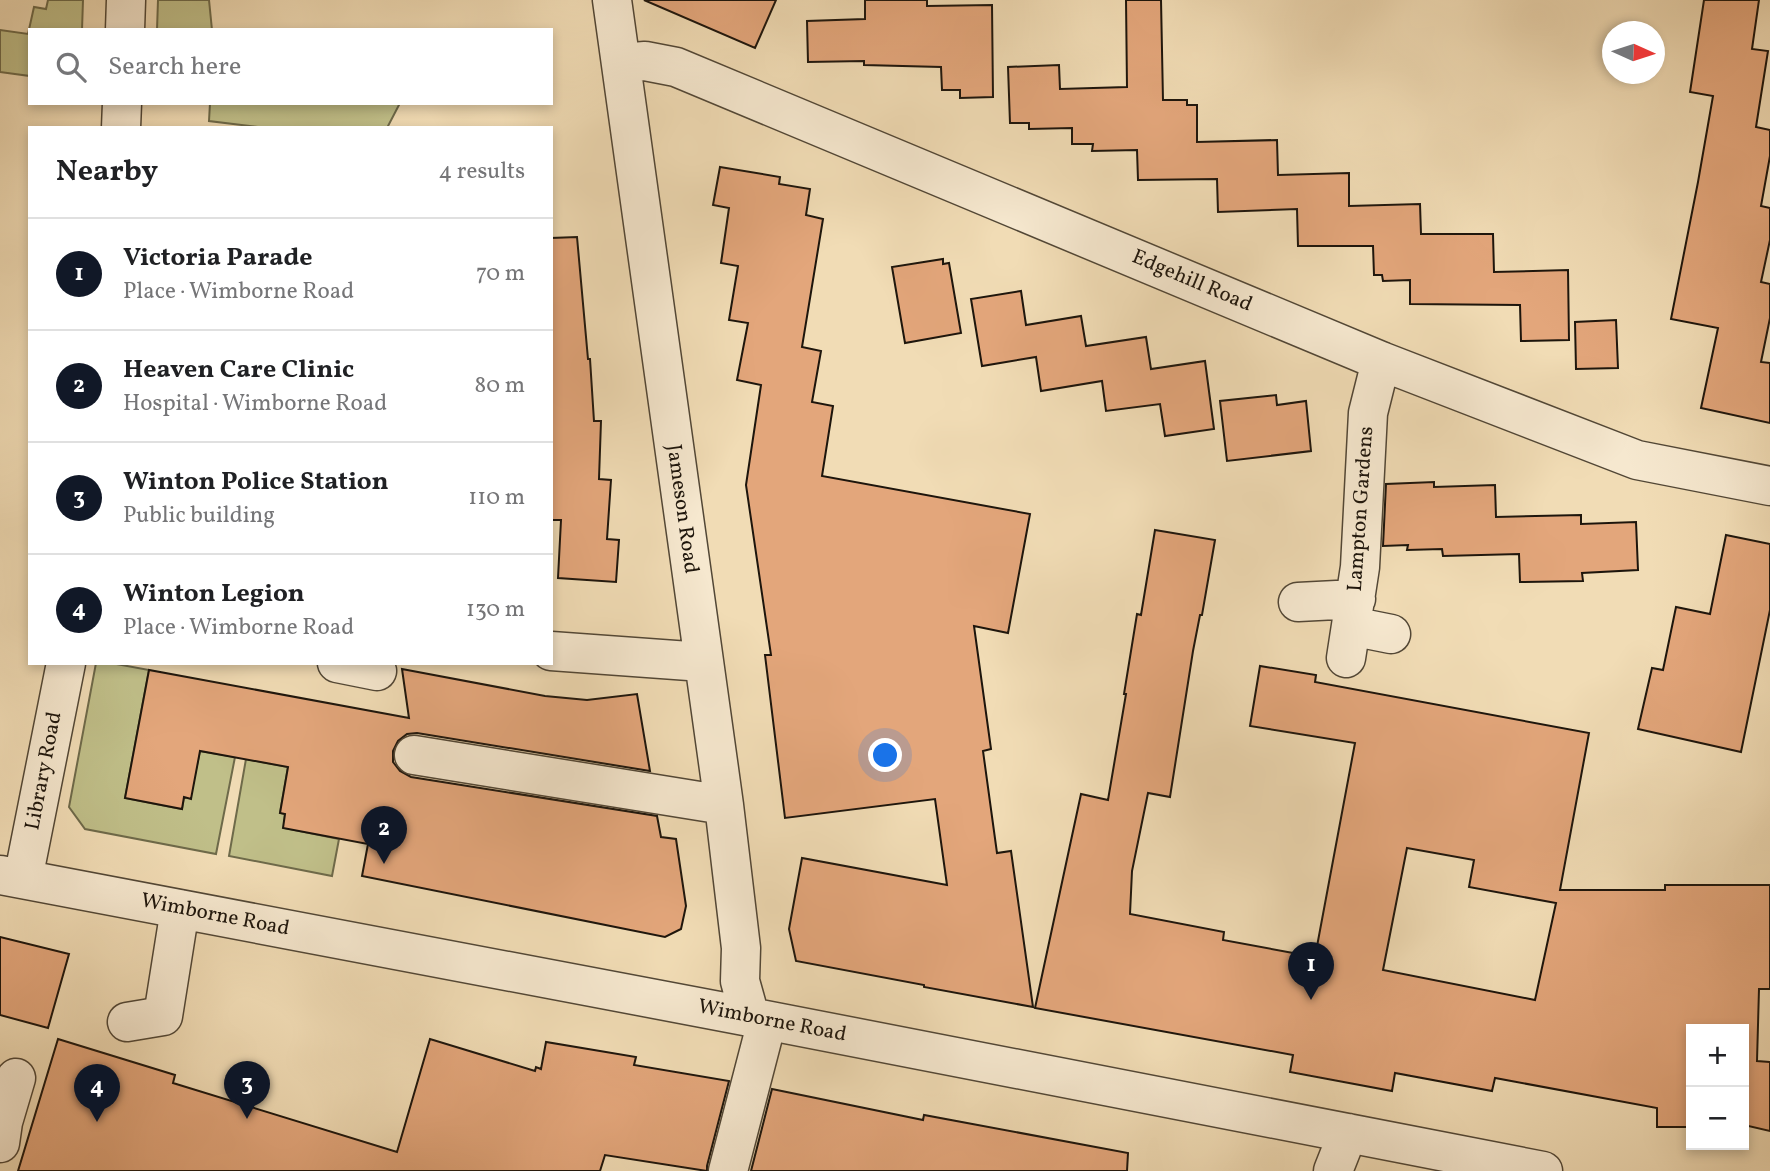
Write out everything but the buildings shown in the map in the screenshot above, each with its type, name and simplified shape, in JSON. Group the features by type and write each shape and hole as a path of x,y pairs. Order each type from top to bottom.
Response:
{"street":[{"path":"125,28 126,0"},
{"name":"Jameson Road","path":"612,0 724,805 741,948 740,981 759,1019"},
{"name":"Edgehill Road","path":"621,63 645,61 676,67 1381,361 1637,460 1770,486"},
{"path":"121,126 122,105"},
{"name":"Lampton Gardens","path":"1351,628 1360,567 1368,414 1381,361"},
{"path":"1298,602 1351,628 1391,634"},
{"path":"553,651 703,662"},
{"name":"Library Road","path":"12,877 65,665"},
{"path":"347,665 377,671"},
{"path":"414,755 724,805"},
{"name":"Wimborne Road","path":"12,877 1543,1171"},
{"path":"127,1022 163,1016 180,909"},
{"path":"728,1171 759,1019"},
{"path":"0,1143 3,1122 16,1078"},
{"path":"1333,1171 1348,1133"}],"shaded area":[{"path":"48,0 83,0 82,28 29,28 34,7 46,9"},
{"path":"158,0 209,0 212,28 157,28"},
{"path":"0,30 28,34 28,76 0,72"},
{"path":"210,105 399,105 388,126 250,126 209,121"},
{"path":"96,665 122,665 149,670 125,798 182,809 184,797 190,798 200,751 235,757 216,854 85,829 69,807"},
{"path":"246,759 288,767 280,813 285,814 284,828 339,839 332,876 229,856"}],"place":[{"name":"Heaven Care Clinic","path":"384,864"},
{"name":"Victoria Parade","path":"1311,1000"},
{"name":"Winton Police Station","path":"247,1119"},
{"name":"Winton Legion","path":"97,1122"}]}
